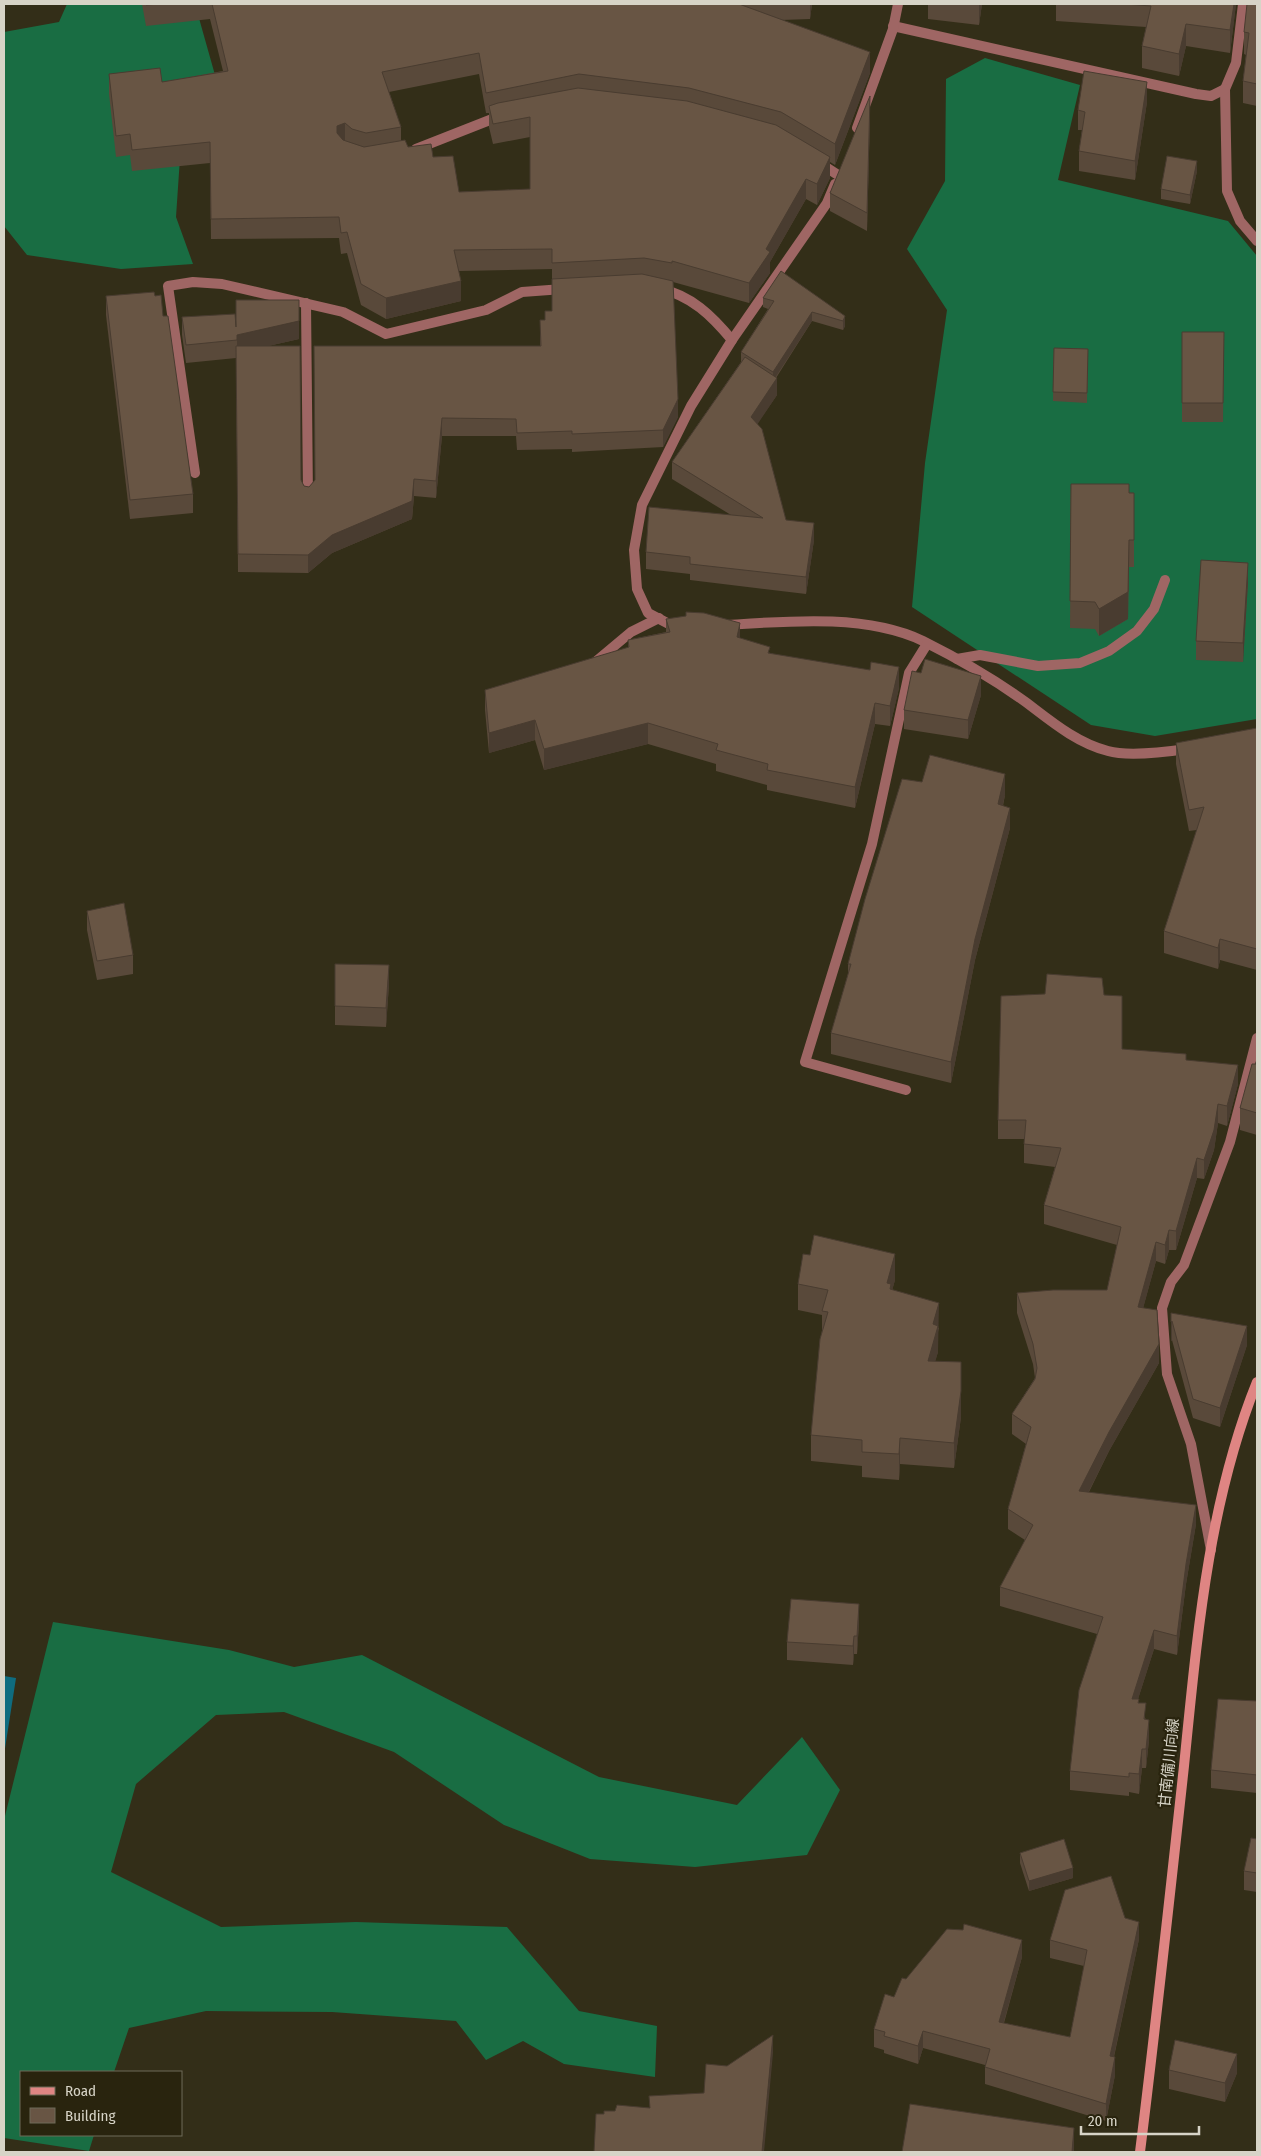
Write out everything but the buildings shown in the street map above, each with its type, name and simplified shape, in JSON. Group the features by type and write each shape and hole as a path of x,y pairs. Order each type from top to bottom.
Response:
{"main road":[{"name":"甘南備川向線","path":"1140,2152 1158,2012 1190,1704 1211,1550 1231,1466 1257,1382"}],"street":[{"path":"854,137 893,26 898,4"},
{"path":"1243,4 1236,62 1225,88 1227,191 1240,221 1257,241"},
{"path":"893,26 1196,94 1211,96 1225,88"},
{"path":"403,154 496,117 514,114"},
{"path":"687,625 669,624 648,613 637,589 634,550 642,505 691,406 732,340 827,203 840,171 805,154"},
{"path":"195,473 168,286 193,282 222,284 343,312 386,334 486,310 522,292 578,288"},
{"path":"652,287 676,292 711,315 732,340"},
{"path":"306,303 308,498"},
{"path":"957,659 980,655 1038,666 1080,663 1110,651 1138,631 1154,609 1166,580"},
{"path":"584,672 630,632 658,618"},
{"path":"714,626 778,622 842,623 884,629 927,644 976,669 1027,703 1061,730 1108,751 1154,753 1197,748"},
{"path":"906,1090 804,1062 872,844 909,673 927,644"},
{"path":"1211,1550 1191,1444 1166,1374 1162,1308 1171,1282 1184,1265 1230,1142 1257,1038"}],"green space":[{"path":"67,4 195,4 215,75 185,84 176,217 193,264 121,269 27,255 4,226 4,32 59,22"},
{"path":"985,58 1080,85 1058,180 1228,221 1257,256 1257,719 1155,736 1091,725 912,607 925,463 947,310 907,249 945,181 946,79"},
{"path":"53,1622 229,1650 294,1667 362,1655 599,1777 737,1805 802,1737 840,1790 807,1855 695,1867 590,1859 504,1825 394,1752 284,1712 216,1715 136,1784 111,1872 221,1927 356,1922 507,1927 579,2011 657,2026 655,2077 564,2064 523,2041 486,2060 456,2021 332,2012 206,2011 129,2028 114,2071 20,2071 20,2136 94,2136 89,2151 4,2138 4,1820"}],"water":[{"path":"4,1676 16,1678 4,1755"}]}
